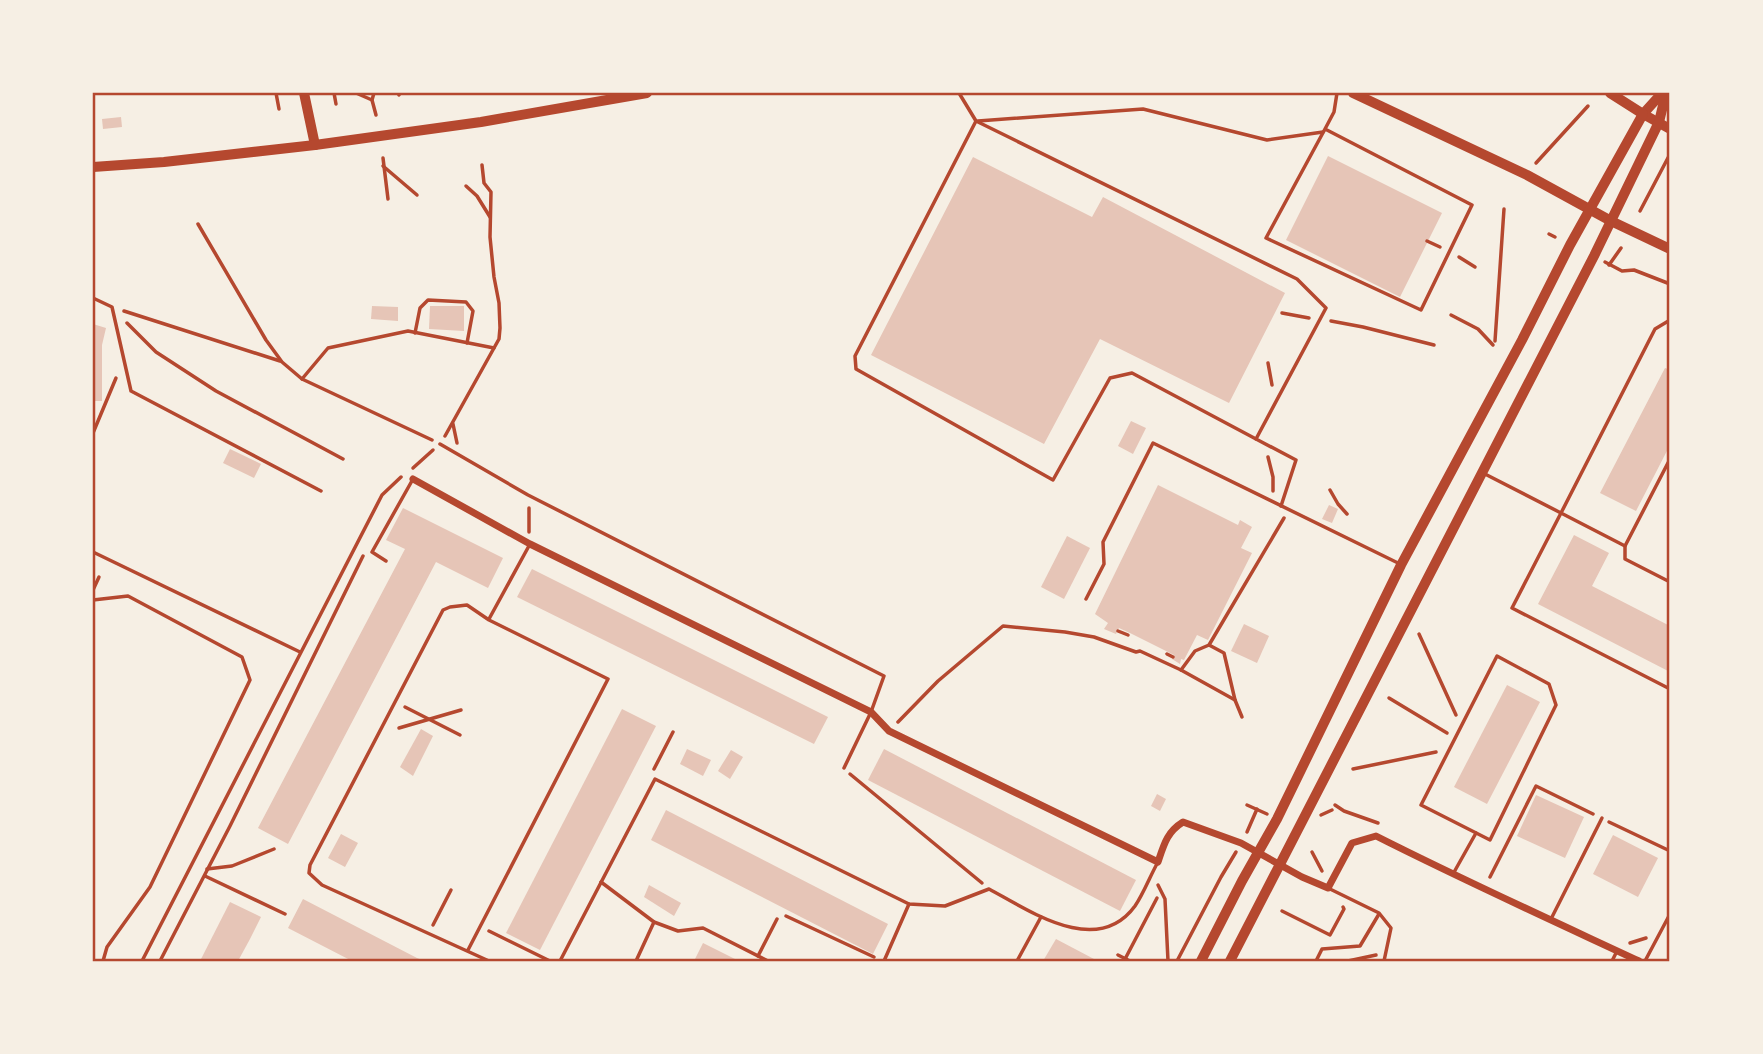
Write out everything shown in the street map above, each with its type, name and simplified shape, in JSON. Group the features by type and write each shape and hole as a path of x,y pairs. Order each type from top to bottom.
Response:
{"main road":[{"path":"93,167 177,161 315,145 506,119 646,93"},
{"path":"1353,93 1527,175 1611,221 1670,249"},
{"path":"1610,93 1670,129"},
{"path":"1201,961 1277,819 1401,565 1589,209 1643,114"},
{"path":"1230,961 1611,221 1659,122"}],"street":[{"path":"304,93 315,145"},
{"path":"1643,114 1664,93"},
{"path":"1659,122 1664,93"},
{"path":"412,479 530,544 871,712 889,731 1158,862 1173,828 1183,822 1241,842 1257,853 1328,888 1352,843 1376,836 1452,875 1639,961"}],"lane":[{"path":"93,93 106,93"},
{"path":"959,93 976,121 1297,279 1326,308 1256,439"},
{"path":"976,121 1143,109 1267,140 1324,131 1472,205 1421,310 1266,238 1324,131 1334,112 1337,93"},
{"path":"976,121 855,356 856,369 1053,480 1110,379 1132,373 1297,460 1282,506"},
{"path":"93,298 112,307 131,391 321,491"},
{"path":"1670,320 1655,329 1512,608 1670,689"},
{"path":"1086,599 1104,564 1102,542 1153,443 1401,565"},
{"path":"440,444 528,495 884,676 871,712 844,768"},
{"path":"1670,458 1625,546 1625,559 1670,582"},
{"path":"1482,472 1625,546"},
{"path":"386,561 372,552 412,479"},
{"path":"489,620 530,544"},
{"path":"468,950 608,679 489,620 467,605 443,610 310,864 309,873 322,885 489,961"},
{"path":"1497,656 1549,684 1556,705 1490,840 1421,805 1455,737 1497,656"},
{"path":"560,961 655,779 909,904 945,906 989,889 1049,921 1080,930 1101,928 1118,922 1135,906 1158,862"},
{"path":"1551,919 1602,818"},
{"path":"1452,875 1476,833"},
{"path":"601,882 654,922 678,932 703,928 768,961"},
{"path":"1328,888 1379,913 1391,928 1384,961"},
{"path":"883,961 909,904"},
{"path":"1316,961 1322,949 1360,946 1379,913"},
{"path":"1645,961 1670,914"},
{"path":"1017,961 1041,917"},
{"path":"758,957 777,919"},
{"path":"636,961 654,922"},
{"path":"1612,961 1617,951"}],"path":[{"path":"276,93 279,109"},
{"path":"335,102 336,93"},
{"path":"356,93 372,100"},
{"path":"374,93 372,100 376,115"},
{"path":"1536,163 1588,106"},
{"path":"1640,211 1670,154"},
{"path":"383,158 388,199"},
{"path":"142,961 382,495 440,444 499,339 490,237 491,192 484,183 482,165"},
{"path":"383,166 417,195"},
{"path":"466,186 477,196 491,219"},
{"path":"1451,314 1478,329 1494,343 1504,209"},
{"path":"198,223 266,340 282,362 302,379 440,444"},
{"path":"1549,234 1555,237"},
{"path":"1621,248 1609,265 1622,271 1634,270 1670,284"},
{"path":"1467,262 1475,267"},
{"path":"415,333 420,308 428,300 466,303 473,311 467,343"},
{"path":"112,307 282,362"},
{"path":"112,307 156,352 216,391 344,459"},
{"path":"1282,313 1363,327 1434,345"},
{"path":"302,379 328,348 408,331 494,348"},
{"path":"93,433 124,360"},
{"path":"452,422 460,456"},
{"path":"1269,461 1273,477 1272,498"},
{"path":"1330,490 1347,514"},
{"path":"382,495 391,500"},
{"path":"528,495 529,532"},
{"path":"1181,670 1195,651 1209,645 1289,509"},
{"path":"160,961 367,550"},
{"path":"93,552 300,652"},
{"path":"93,590 99,577"},
{"path":"1233,592 1240,595"},
{"path":"93,600 128,596 242,657 250,680 150,887 107,947 103,961"},
{"path":"895,725 938,681 1003,626 1046,629 1094,638 1140,651 1236,700"},
{"path":"1118,631 1128,635"},
{"path":"1419,634 1460,726"},
{"path":"1209,645 1224,653 1242,717"},
{"path":"1167,654 1173,657"},
{"path":"1389,698 1455,737"},
{"path":"395,701 460,735"},
{"path":"399,728 461,709"},
{"path":"655,779 651,775 673,732"},
{"path":"1353,769 1449,749"},
{"path":"844,768 989,889"},
{"path":"1490,877 1536,786 1670,851"},
{"path":"1247,804 1263,812"},
{"path":"1247,832 1257,809"},
{"path":"207,869 232,866 274,849"},
{"path":"1177,961 1237,850"},
{"path":"1312,852 1322,872"},
{"path":"204,875 285,914"},
{"path":"1156,881 1165,900 1168,961"},
{"path":"434,922 451,890"},
{"path":"1124,961 1157,898"},
{"path":"1282,911 1330,935 1344,909"},
{"path":"777,919 782,914 883,961"},
{"path":"489,931 552,961"},
{"path":"1118,955 1130,961"}],"building":[{"path":"121,117 122,127 103,129 102,119"},
{"path":"1328,156 1442,213 1400,297 1286,240"},
{"path":"973,157 1092,217 1103,197 1285,293 1229,403 1100,339 1044,444 871,355"},
{"path":"372,306 398,307 398,321 371,319"},
{"path":"430,306 464,306 464,331 429,329"},
{"path":"93,324 106,328 102,345 102,401 93,401"},
{"path":"1670,365 1670,445 1636,511 1600,493 1665,368 1668,369"},
{"path":"1131,421 1146,428 1133,454 1118,446"},
{"path":"230,449 261,464 254,478 223,463"},
{"path":"1158,485 1238,525 1240,520 1252,527 1241,548 1252,553 1208,640 1197,635 1180,664 1172,659 1174,655 1119,628 1116,634 1104,629 1108,623 1095,614"},
{"path":"1329,505 1338,509 1332,523 1322,519"},
{"path":"403,508 503,558 488,588 436,562 288,844 258,828 405,549 386,540"},
{"path":"1574,535 1609,553 1592,586 1670,626 1670,672 1538,604"},
{"path":"1067,536 1090,548 1064,599 1041,587"},
{"path":"532,569 828,717 814,744 517,597"},
{"path":"1244,624 1269,636 1257,663 1231,651"},
{"path":"1507,685 1540,702 1487,804 1454,787"},
{"path":"622,709 656,726 540,950 506,933"},
{"path":"421,729 433,736 413,776 400,767"},
{"path":"687,749 711,760 703,776 680,764"},
{"path":"884,749 1136,880 1120,911 868,780"},
{"path":"731,750 743,757 730,779 718,771"},
{"path":"1157,794 1166,799 1160,811 1151,806"},
{"path":"1536,795 1584,817 1565,858 1517,836"},
{"path":"666,810 888,924 873,954 651,840"},
{"path":"341,834 358,843 345,867 328,858"},
{"path":"1613,835 1658,858 1638,897 1593,874"},
{"path":"649,885 681,903 674,916 644,897"},
{"path":"303,899 425,961 352,961 288,928"},
{"path":"230,902 261,917 250,939 238,961 200,961"},
{"path":"1056,939 1094,959 1093,961 1043,961"},
{"path":"703,943 739,961 694,961"}]}
